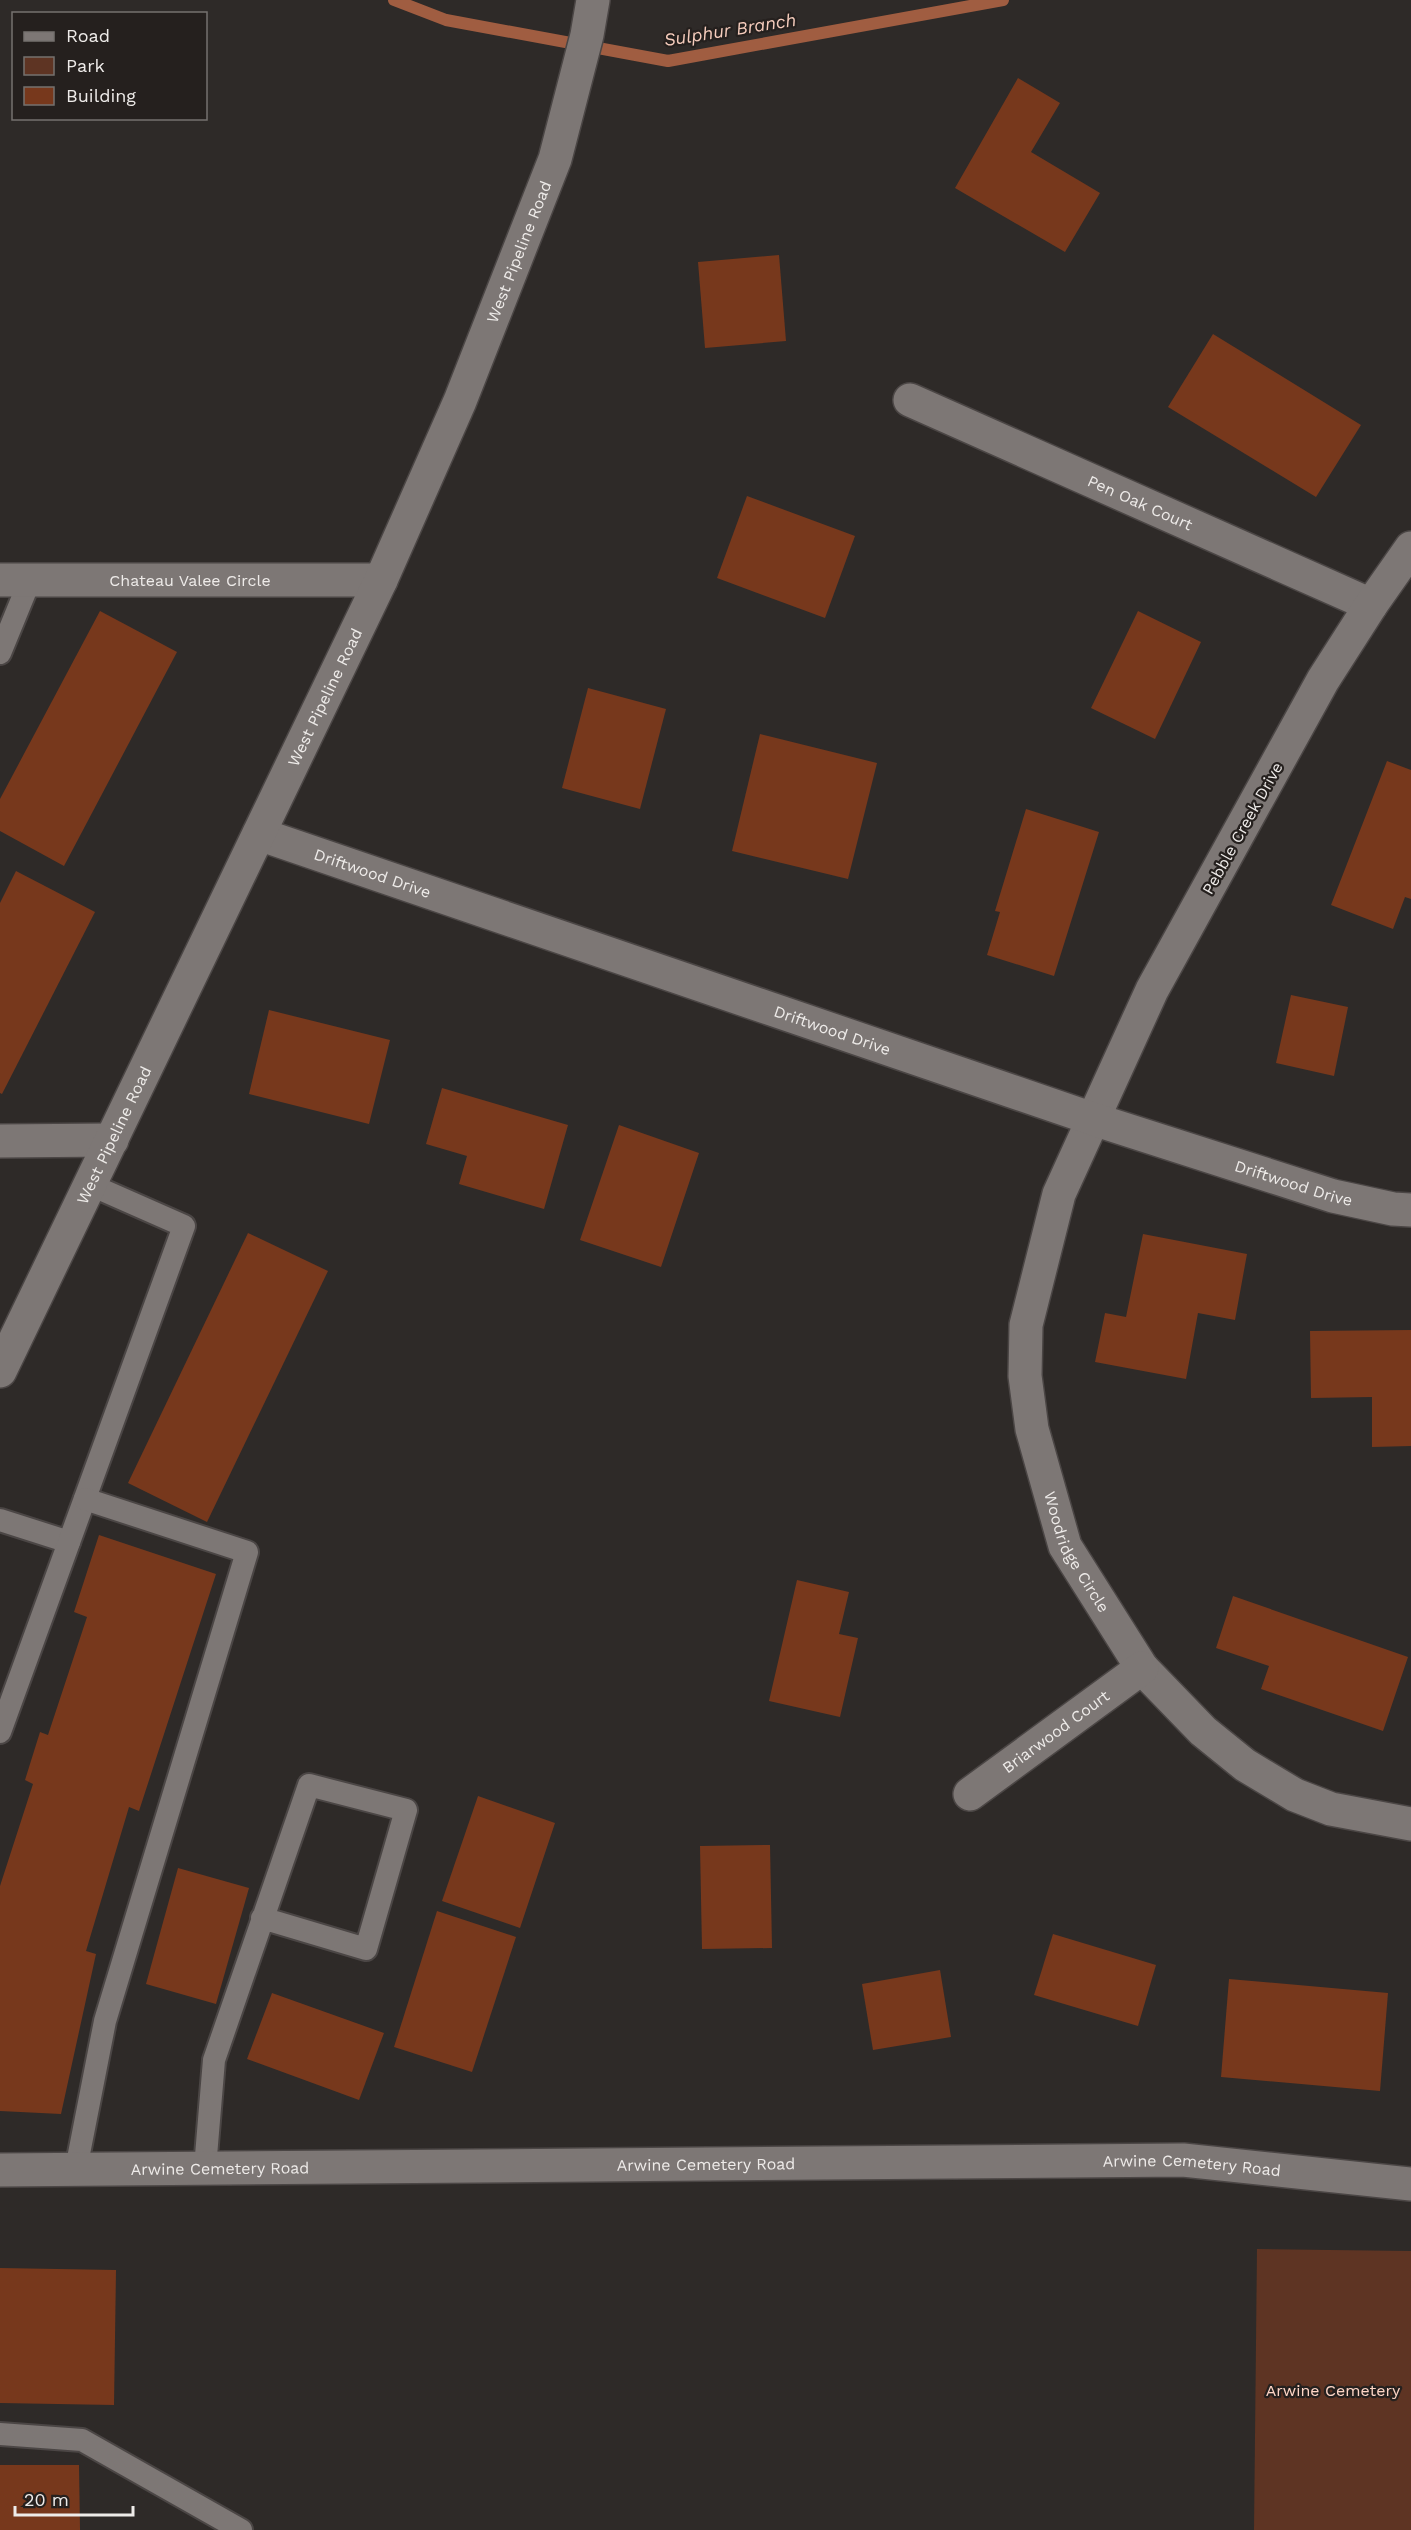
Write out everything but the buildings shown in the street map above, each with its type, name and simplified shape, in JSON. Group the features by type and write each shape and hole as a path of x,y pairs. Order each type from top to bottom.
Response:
{"street":[{"name":"West Pipeline Road","path":"0,1371 381,580 460,401 555,159 587,35 593,0"},
{"name":"Pen Oak Court","path":"910,400 1371,604"},
{"name":"Pebble Creek Drive","path":"1093,1119 1152,990 1323,681 1371,604 1411,548"},
{"name":"Chateau Valee Circle","path":"15,580 381,580"},
{"name":"Driftwood Drive","path":"259,834 1093,1119 1333,1196 1393,1209 1411,1210"},
{"name":"Woodridge Circle","path":"1093,1119 1059,1194 1026,1325 1025,1376 1032,1429 1065,1546 1142,1668 1203,1731 1245,1765 1295,1796 1330,1809 1411,1824"},
{"path":"0,1141 112,1140"},
{"name":"Briarwood Court","path":"970,1794 1142,1668"},
{"name":"Arwine Cemetery Road","path":"0,2170 1183,2160 1411,2184"}],"lane":[{"path":"0,653 15,580"},
{"path":"0,1732 184,1226 91,1185"},
{"path":"76,2169 105,2020 247,1552 85,1499"},
{"path":"0,1520 69,1542"},
{"path":"206,2168 213,2060 262,1918 309,1785 406,1810 366,1949 262,1918"},
{"path":"0,2434 82,2440 241,2530"}],"green space":[{"name":"Arwine Cemetery","path":"1257,2249 1411,2251 1411,2530 1254,2530"}],"waterway":[{"name":"Sulphur Branch","path":"394,0 446,20 668,61 1003,0"}]}
